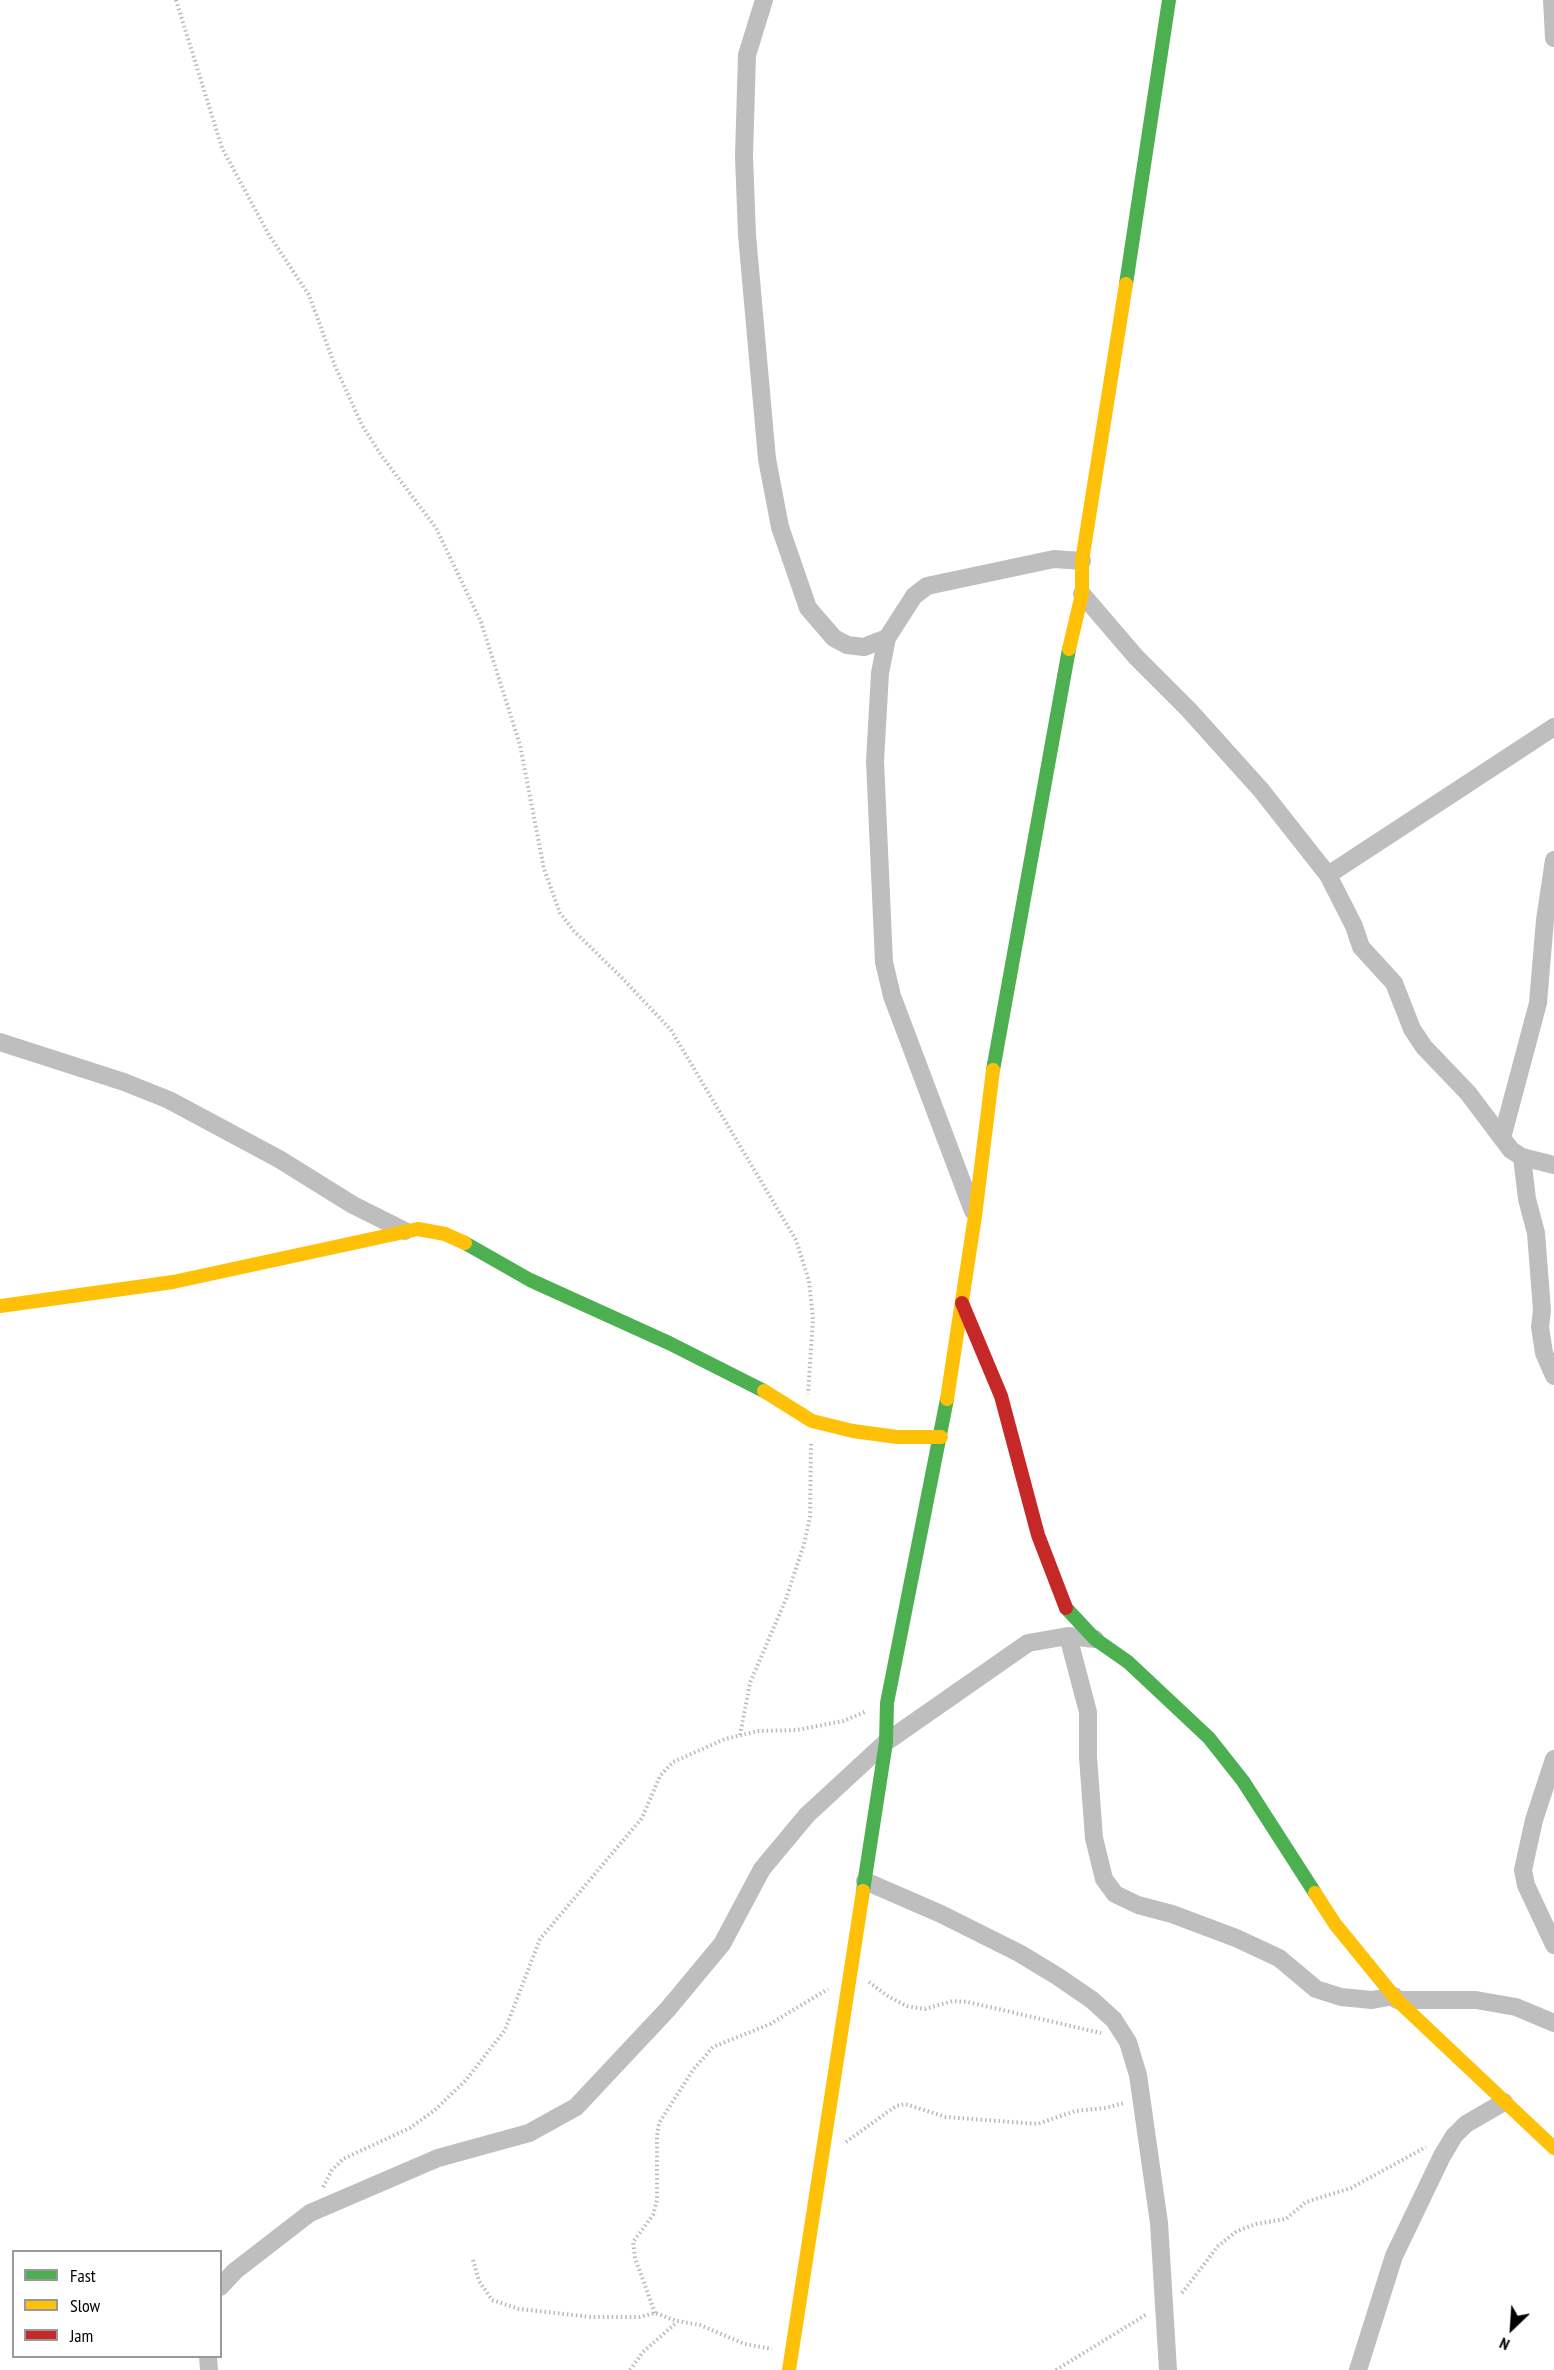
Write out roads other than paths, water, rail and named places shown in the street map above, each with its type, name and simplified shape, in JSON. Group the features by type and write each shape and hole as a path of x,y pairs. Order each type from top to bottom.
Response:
{"street":[{"path":"764,0 747,55 744,156 747,235 767,459 780,527 808,608 834,638 847,645 864,647 888,638"},
{"path":"789,2370 886,1742 887,1703 941,1437 975,1216 994,1064 1062,679 1082,594 1082,561 1096,486 1169,0"},
{"path":"1552,0 1554,38"},
{"path":"975,1216 892,996 884,962 875,728 880,673 888,638 914,596 927,586 1054,559 1082,561"},
{"path":"1082,594 1136,657 1189,710 1261,790 1328,875 1354,926 1361,947 1394,983 1401,996 1405,1013 1418,1038 1468,1093 1511,1150 1522,1157 1554,1165"},
{"path":"1328,875 1554,727"},
{"path":"1502,1138 1538,1003 1545,920 1554,860"},
{"path":"0,1042 124,1082 169,1100 279,1159 353,1205 405,1231"},
{"path":"1522,1157 1527,1199 1536,1233 1542,1310 1540,1327 1544,1353 1554,1376"},
{"path":"0,1306 173,1282 418,1229 445,1234 475,1247 530,1280 669,1343 764,1391 812,1421 854,1431 886,1435 941,1437"},
{"path":"962,1303 1000,1396 1038,1535 1068,1612 1095,1639 1128,1662 1209,1738 1243,1781 1335,1924 1396,1998 1554,2148"},
{"path":"222,2285 235,2271 310,2213 438,2158 529,2133 576,2107 668,2009 722,1944 762,1869 807,1815 886,1742 1028,1643 1068,1636 1095,1639"},
{"path":"1068,1636 1088,1712 1088,1757 1094,1838 1104,1879 1115,1894 1138,1905 1172,1914 1236,1938 1279,1959 1316,1989 1348,1998 1476,2000 1550,2014"},
{"path":"1554,1759 1534,1820 1523,1870 1526,1885 1554,1945"},
{"path":"865,1881 959,1923 1019,1953 1057,1976 1092,2000 1114,2020 1128,2042 1140,2089 1159,2223 1173,2298 1168,2370"},
{"path":"1358,2370 1394,2256 1454,2136 1480,2114 1504,2102"}]}
